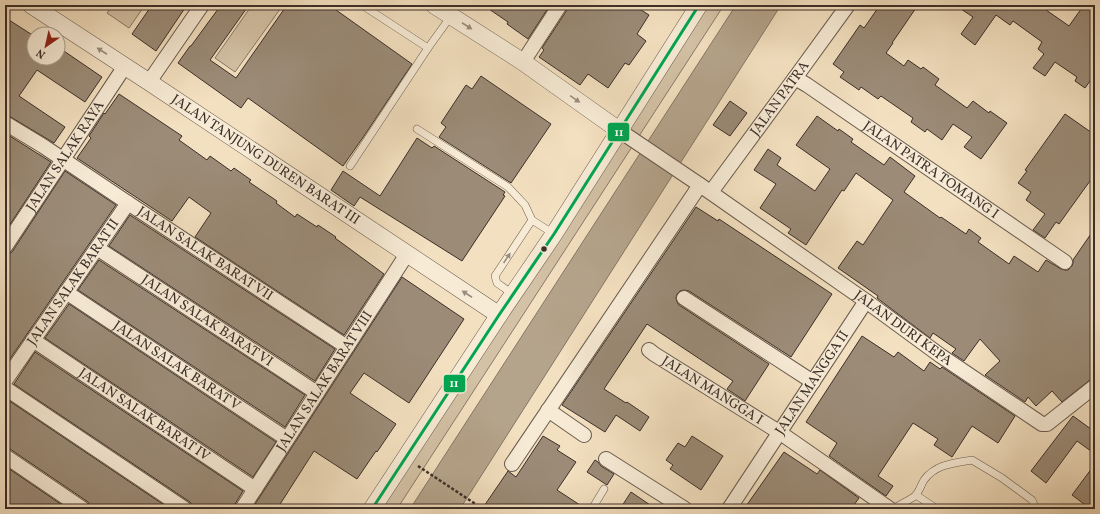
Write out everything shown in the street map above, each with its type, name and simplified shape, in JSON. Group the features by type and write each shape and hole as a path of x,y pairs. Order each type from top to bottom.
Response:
{"street":[{"name":"JALAN TANJUNG DUREN BARAT III","path":"31,5 499,315"},
{"path":"149,82 202,5"},
{"path":"434,5 523,62 623,133"},
{"path":"523,62 560,5"},
{"path":"372,509 499,315 623,133 699,5"},
{"name":"JALAN PATRA","path":"512,464 548,410 706,188 796,78 848,5"},
{"name":"JALAN SALAK RAYA","path":"5,247 125,66"},
{"name":"JALAN PATRA TOMANG I","path":"796,78 1065,262"},
{"name":"JALAN SALAK BARAT VII","path":"5,124 63,159 347,347"},
{"name":"JALAN DURI KEPA","path":"623,133 706,188 941,356 1042,424 1047,424 1095,386"},
{"name":"JALAN SALAK BARAT II","path":"5,381 128,203"},
{"name":"JALAN SALAK BARAT VI","path":"97,248 317,393"},
{"name":"JALAN SALAK BARAT VIII","path":"242,509 407,254"},
{"name":"JALAN SALAK BARAT V","path":"66,292 287,439"},
{"path":"684,298 813,382"},
{"name":"JALAN MANGGA II","path":"866,301 779,432 890,509"},
{"name":"JALAN SALAK BARAT IV","path":"33,340 255,489"},
{"name":"JALAN MANGGA I","path":"649,350 779,432 729,509"},
{"path":"5,388 185,509"},
{"path":"548,410 584,435"},
{"path":"5,456 83,509"},
{"path":"606,459 685,509"}],"lane":[{"path":"362,5 428,48"},
{"path":"350,166 428,48 451,16"},
{"path":"417,129 508,187 525,205 532,220 554,234"},
{"path":"513,295 498,283 495,276 532,220"},
{"path":"893,509 916,495 933,470 944,465 972,460 1002,478 1032,500 1036,509"},
{"path":"592,509 604,489"},
{"path":"916,495 937,509"}],"path":[{"path":"418,466 483,509"}],"shaded area":[{"path":"113,5 145,5 129,28 107,13"},
{"path":"252,5 283,5 235,72 215,58"},
{"path":"708,5 724,5 397,509 381,509 669,68"},
{"path":"736,5 781,5 460,509 410,509"}],"building":[{"path":"152,5 187,5 156,51 132,34"},
{"path":"221,5 249,5 210,60 236,78 287,5 329,5 412,64 343,166 248,98 241,108 178,63"},
{"path":"483,5 550,5 528,39 507,24 508,22"},
{"path":"568,5 633,5 649,15 637,34 646,41 629,65 625,63 608,88 588,74 580,85 539,57 544,50 542,48 567,10"},
{"path":"880,5 918,5 886,53 904,66 908,60 921,69 923,67 939,79 935,85 967,108 973,101 989,113 990,111 1007,123 981,159 964,147 972,137 953,124 942,140 927,129 925,132 911,122 913,118 881,96 878,99 861,87 859,90 840,77 844,72 833,64 860,25 864,28"},
{"path":"955,5 1039,5 1069,26 1085,5 1095,12 1095,74 1085,88 1075,81 1077,77 1055,62 1045,76 1033,68 1044,54 1038,49 1042,42 1013,21 1010,25 996,15 975,45 961,34 973,17"},
{"path":"9,20 26,31 26,66 66,66 66,52 102,77 85,102 37,70 19,96 65,127 54,143 5,115 5,26"},
{"path":"481,76 551,124 511,183 439,137 446,127 441,123 466,85 472,89"},
{"path":"119,94 182,136 179,140 207,160 210,156 231,171 234,168 251,180 249,182 277,201 276,203 295,217 297,214 317,227 318,225 384,274 344,335 195,237 211,213 189,197 172,221 77,158 91,138 89,136 104,113 105,114"},
{"path":"730,101 747,113 730,136 713,125"},
{"path":"1065,114 1095,135 1095,174 1059,224 1056,222 1045,238 1033,230 1045,214 1026,200 1031,192 1018,183 1027,171 1025,170"},
{"path":"817,116 838,131 839,129 853,139 851,142 884,165 890,157 915,176 904,192 940,218 941,217 966,234 969,229 981,238 978,242 1009,264 1014,256 1038,272 1046,260 1061,269 1068,270 1072,266 1073,260 1095,228 1095,376 1062,402 1052,391 1036,406 1028,397 1025,402 985,375 1000,361 980,339 964,361 952,353 956,349 933,333 930,338 877,298 878,296 838,268 857,241 863,245 893,200 856,173 844,191 842,190 806,245 788,233 791,229 760,208 776,184 754,170 768,149 781,158 777,165 815,191 830,169 796,145"},
{"path":"5,133 51,162 5,232"},
{"path":"417,138 432,148 434,146 505,192 503,195 505,196 462,261 360,197 354,206 331,190 343,171 380,196"},
{"path":"65,171 116,205 5,366 5,255 12,252"},
{"path":"696,207 718,221 719,219 832,294 791,357 689,291 680,291 676,298 679,305 769,364 745,401 727,389 733,381 647,324 604,389 649,417 640,431 616,415 605,432 562,405"},
{"path":"130,215 335,349 315,381 109,246"},
{"path":"99,260 305,395 285,427 78,290"},
{"path":"402,277 464,319 409,403 364,373 350,393 396,424 357,479 314,451 277,509 252,509"},
{"path":"69,304 276,442 253,477 45,338"},
{"path":"862,336 894,357 898,352 924,371 930,362 940,369 942,367 1015,416 998,443 972,426 952,457 934,445 938,439 913,423 878,476 893,486 886,496 829,456 837,443 806,422"},
{"path":"35,352 243,491 235,504 234,509 193,509 190,502 14,384"},
{"path":"5,398 170,509 91,509 88,502 10,449 5,448"},
{"path":"1073,416 1095,432 1095,454 1077,441 1046,483 1031,471"},
{"path":"543,436 560,446 557,450 576,462 557,490 586,509 482,509 508,471 516,477"},
{"path":"692,436 723,456 701,490 670,469 673,465 666,460 678,443 685,447"},
{"path":"784,452 817,474 820,470 859,498 851,509 744,509"},
{"path":"595,460 601,466 614,474 607,485 587,472"},
{"path":"1095,464 1095,497 1088,507 1072,495"},
{"path":"5,466 68,509 5,509"},
{"path":"631,492 656,509 620,509"}],"transit line":[{"name":"11","path":"372,509 554,234 699,5"}]}
